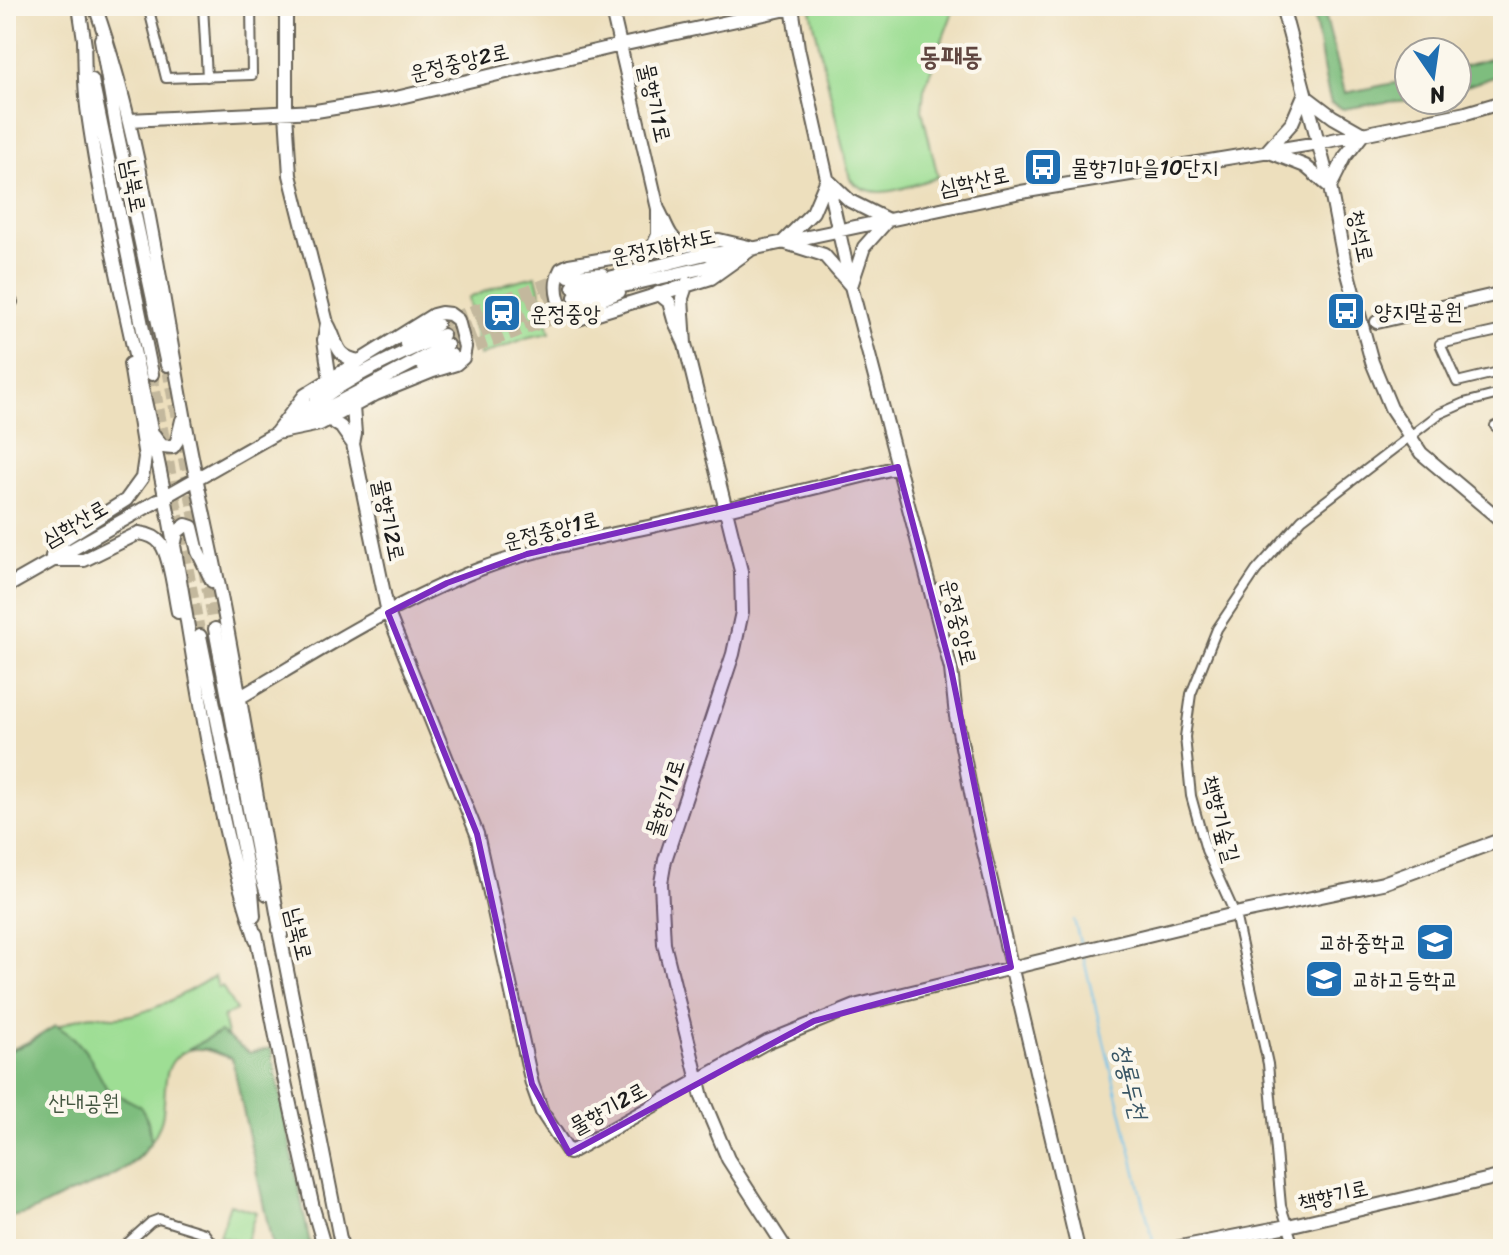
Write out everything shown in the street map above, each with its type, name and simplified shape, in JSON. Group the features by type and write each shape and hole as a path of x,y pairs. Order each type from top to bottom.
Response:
{"street":[{"name":"남북로","path":"79,6 152,374"},
{"name":"남북로","path":"95,6 117,131 168,369"},
{"path":"95,6 113,56 129,120 223,606 281,935"},
{"path":"148,6 166,78 252,75 251,6"},
{"path":"203,6 207,77"},
{"path":"286,6 286,113 290,175 327,323 342,356 359,361"},
{"name":"물향기1로","path":"611,6 658,209"},
{"name":"청석로","path":"1282,6 1330,187 1344,259 1372,362 1391,408 1421,453 1503,522"},
{"name":"운정중앙2로","path":"129,120 316,111 396,98 792,7"},
{"name":"운정중앙로","path":"792,7 798,48 851,286 951,669 956,716 975,813 1078,1249"},
{"path":"84,41 87,111 129,332 165,495 207,740 241,895 256,939"},
{"path":"1304,95 1363,134 1345,157 1330,187 1305,166 1267,151 1292,123 1304,95"},
{"name":"심학산로","path":"737,252 1021,192 1318,143 1466,113 1503,102"},
{"path":"827,179 850,201 888,220 864,247 851,286 824,255 783,242 813,212 827,179"},
{"path":"658,209 669,234 682,246"},
{"path":"651,251 658,235 658,209"},
{"path":"719,240 753,248 711,278 578,319 565,313 556,284 561,269 569,265 719,240"},
{"name":"운정지하차도","path":"737,252 707,267 651,280 574,292 637,271 705,254 737,252"},
{"path":"685,344 682,298 687,283"},
{"path":"658,293 669,302 685,344"},
{"path":"1377,322 1503,293"},
{"path":"6,298 13,302 6,313"},
{"path":"450,314 458,320 465,347 463,358 456,364 390,388 320,424 278,432 305,395 359,361 433,315 450,314"},
{"path":"327,323 324,340 330,380"},
{"path":"1503,330 1440,344 1457,382 1503,371"},
{"path":"49,561 64,539 126,500 142,478 145,457 130,378 129,332"},
{"path":"444,340 317,416 278,432 310,403 377,363 444,340"},
{"name":"물향기1로","path":"685,344 727,509 741,571 742,592 739,629 665,860 661,883 664,944 698,1081 728,1159 786,1249"},
{"path":"6,351 11,359 6,371"},
{"name":"책향기숲길","path":"1295,1249 1281,1206 1268,1064 1235,914 1206,850 1191,796 1185,737 1191,694 1217,629 1256,571 1302,519 1439,414 1464,403 1503,393"},
{"name":"물향기2로","path":"353,407 353,444 388,613 477,834 532,1084 542,1112 569,1153 767,1042 858,1005 1235,914"},
{"path":"150,429 162,446 173,447 182,428 183,411"},
{"path":"329,419 341,427 353,444"},
{"path":"1503,424 1495,426 1503,432"},
{"name":"심학산로","path":"6,587 278,432"},
{"name":"운정중앙1로","path":"239,698 447,583 527,554 898,467"},
{"path":"174,548 177,532 186,525 192,527 198,552 223,606"},
{"path":"49,561 84,560 139,533 148,534 161,542 189,664 202,701"},
{"name":"남북로","path":"215,629 262,878 281,935 342,1249"},
{"name":"남북로","path":"200,636 252,892 256,939 313,1208 325,1249"},
{"path":"1235,914 1383,883 1503,839"},
{"name":"책향기로","path":"1170,1249 1288,1226 1503,1176"},
{"path":"333,1205 351,1249"},
{"path":"313,1208 318,1249"},
{"path":"121,1249 151,1222 159,1219 204,1233 212,1249"}],"highlighted area":[{"path":"898,467 951,669 1011,967 814,1021 569,1153 532,1084 477,834 388,613 447,583 527,554"}],"green space":[{"path":"810,6 955,6 924,89 922,110 938,177 881,192 859,187 850,179"},
{"path":"1311,6 1323,6 1345,93 1393,83 1393,102 1343,109 1331,103"},
{"path":"1503,55 1503,74 1473,84 1473,63"},
{"path":"536,276 550,333 529,337 480,356 468,298"},
{"name":"산내공원","path":"215,976 218,988 222,986 236,1010 223,1017 232,1058 199,1049 179,1055 168,1069 160,1125 152,1141 132,1164 36,1210 6,1217 6,1052 86,1016 117,1017 143,1012"},
{"name":"산내공원","path":"56,1025 74,1038 88,1054 107,1089 140,1106 148,1121 151,1141 132,1162 112,1176 30,1212 6,1217 6,1052 27,1044"},
{"path":"220,1032 249,1053 271,1048 311,1249 273,1249 232,1058 207,1049 188,1049"},
{"path":"230,1204 256,1212 245,1244 219,1236"}],"waterway":[{"name":"청룡두천","path":"1074,920 1081,946"},
{"name":"청룡두천","path":"1083,956 1155,1249"}],"tunnel":[{"path":"437,324 566,277"},
{"path":"443,335 573,287"},
{"path":"447,345 575,297"},
{"path":"458,353 576,310"},
{"path":"168,369 198,536"},
{"path":"152,374 200,636"},
{"path":"204,569 215,629"}],"place":[{"name":"물향기마을10단지","path":"1043,167"},
{"name":"양지말공원","path":"1346,311"},
{"name":"운정중앙","path":"502,313"},
{"name":"교하중학교","path":"1435,942"},
{"name":"교하고등학교","path":"1324,979"}],"district":[{"name":"동패동","path":"951,56"}]}
